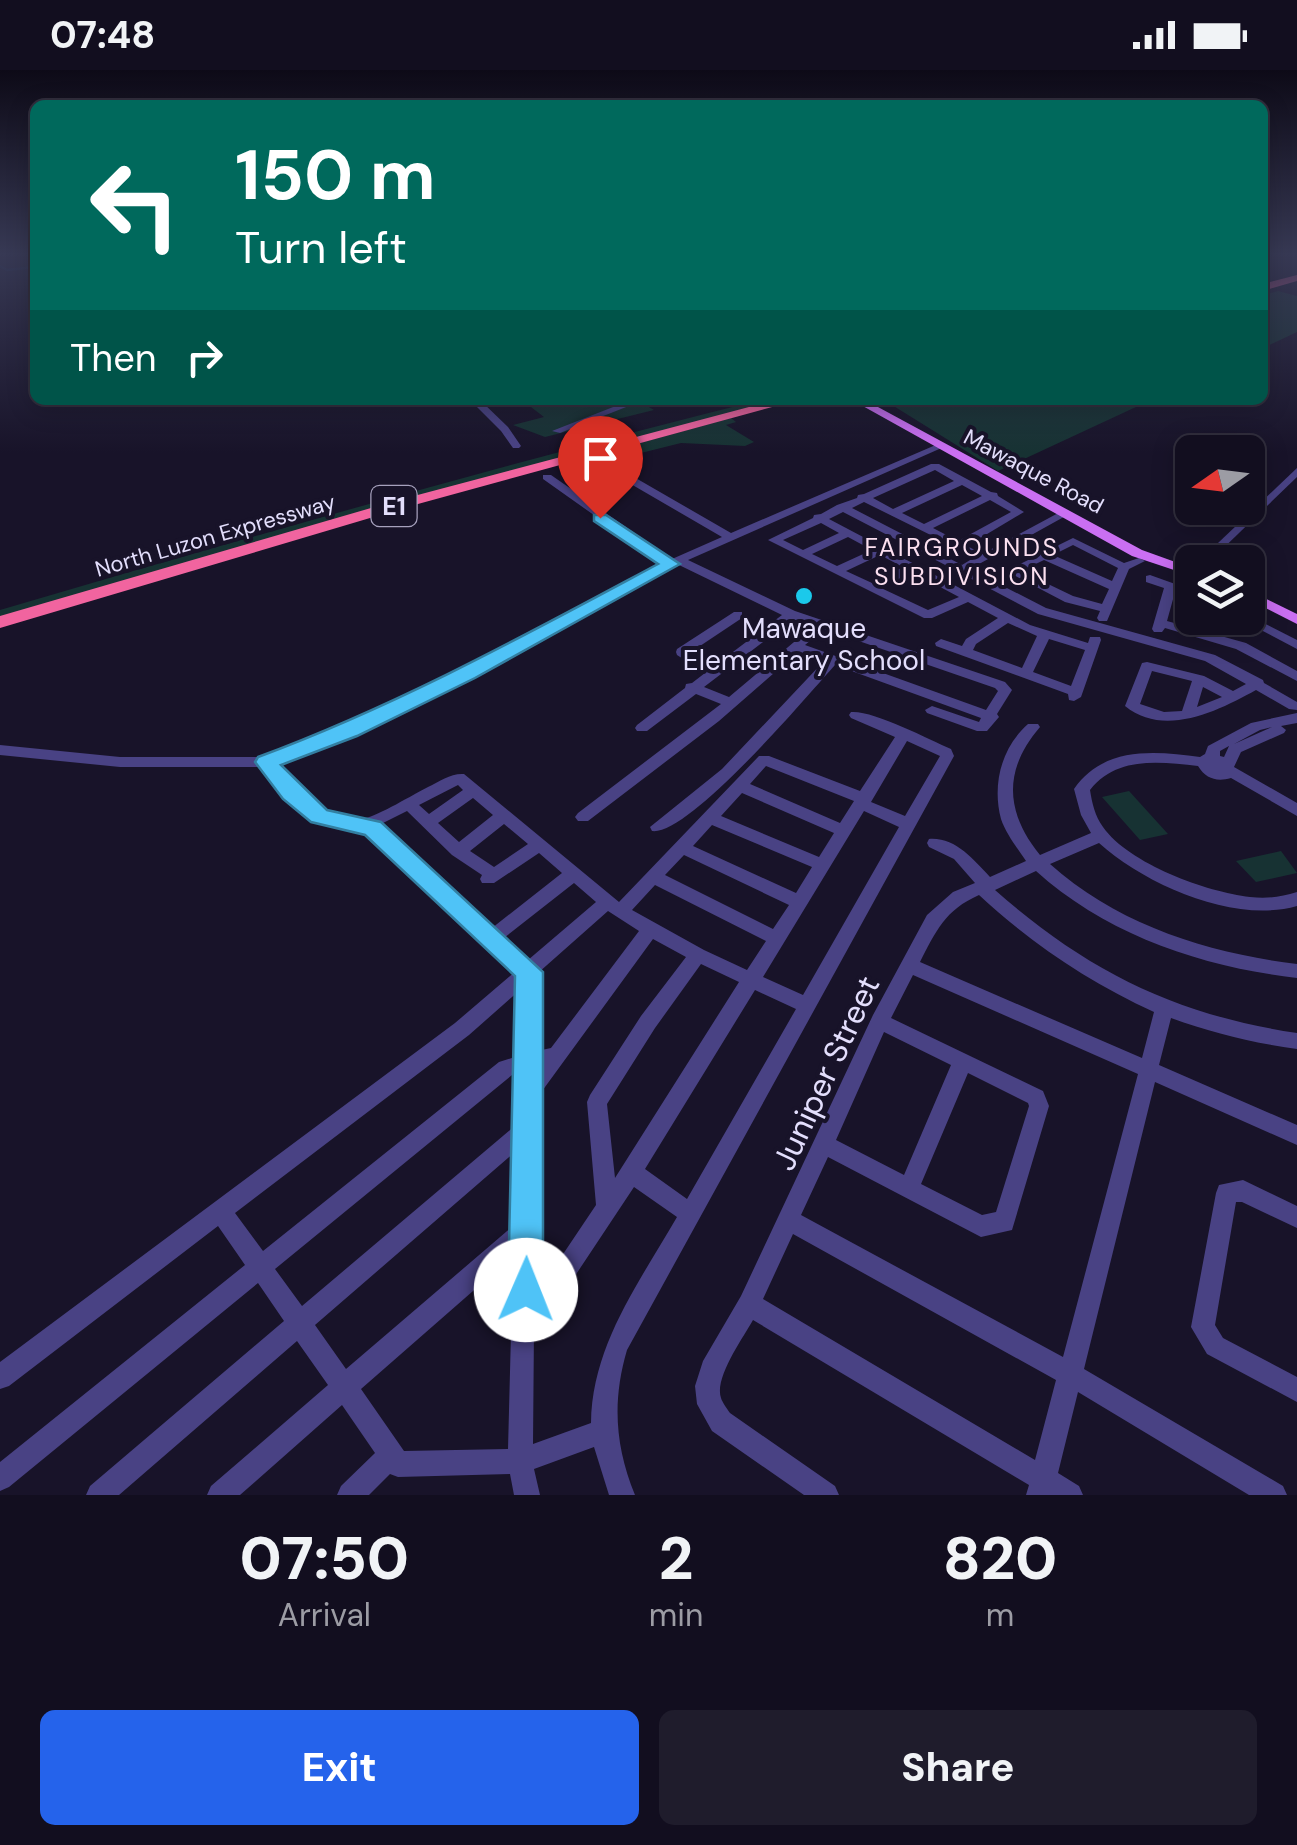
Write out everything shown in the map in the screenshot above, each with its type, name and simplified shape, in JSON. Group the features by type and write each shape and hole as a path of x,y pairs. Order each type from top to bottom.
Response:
{"highway":[{"name":"North Luzon Expressway","path":"0,606 394,493 729,405"},
{"name":"North Luzon Expressway","path":"0,622 400,504 772,405"}],"main road":[{"name":"Mawaque Road","path":"866,405 1061,516 1137,553 1175,566"},
{"path":"1265,603 1297,620"}],"street":[{"path":"480,405 506,429 516,446"},
{"path":"557,431 626,405"},
{"path":"0,750 120,762 266,762 350,731 468,674 675,562 941,446"},
{"path":"597,460 730,537"},
{"path":"958,546 1018,513 936,466 774,540 932,616 969,597"},
{"path":"1221,545 1297,471"},
{"path":"547,478 675,562 821,626 1000,684 1005,690 992,718 982,728 932,710"},
{"path":"895,512 964,480"},
{"path":"925,528 994,496"},
{"path":"862,497 975,554"},
{"path":"840,507 1042,611 1210,658 1258,683 1296,712"},
{"path":"938,581 1061,516"},
{"path":"818,517 1007,618 1044,635 1092,648"},
{"path":"804,554 848,533"},
{"path":"1012,571 1068,542 1078,542 1124,567"},
{"path":"838,570 881,550"},
{"path":"1043,555 1116,587"},
{"path":"941,643 1074,694 1124,567 1139,561"},
{"path":"995,564 1069,599 1106,609"},
{"path":"873,587 912,568"},
{"path":"1150,579 1175,588"},
{"path":"1152,642 1171,586"},
{"path":"642,728 791,614"},
{"path":"714,673 682,652 738,616"},
{"path":"964,652 971,642 1007,618"},
{"path":"1161,623 1241,646 1297,678"},
{"path":"583,817 731,703 821,626"},
{"path":"1265,629 1297,646"},
{"path":"1026,674 1044,635"},
{"path":"798,648 992,718"},
{"path":"658,827 676,816 770,728 833,660"},
{"path":"1233,697 1198,680 1144,667 1132,706 1187,715 1233,697 1258,683"},
{"path":"1187,715 1198,680"},
{"path":"691,687 731,703"},
{"path":"1222,766 1213,749 1237,733 1296,712"},
{"path":"622,1495 602,1432 605,1378 618,1345 947,754 856,715"},
{"path":"1222,766 1235,749 1248,741 1297,726"},
{"path":"1033,727 1024,733 1006,774 1004,792 1006,810 1022,844 1040,864 1072,892 1143,932 1240,965 1297,971"},
{"path":"525,1320 554,1289 631,1172 904,734"},
{"path":"0,1377 392,1084 654,877 768,760 908,824"},
{"path":"1294,907 1223,898 1189,889 1129,860 1100,836 1086,808 1082,789 1090,775 1116,761 1222,766 1297,810"},
{"path":"266,762 291,793 320,816 368,824 529,972 520,1461 527,1495"},
{"path":"368,824 454,778 474,790 614,907 698,955 806,1004"},
{"path":"740,786 843,831"},
{"path":"429,821 474,790"},
{"path":"407,802 488,875 539,846"},
{"path":"458,851 504,815"},
{"path":"709,817 820,864"},
{"name":"Juniper Street","path":"826,1495 721,1422 710,1404 707,1386 825,1145 880,1021 944,906 1100,836"},
{"path":"934,844 960,855 986,888 1047,946 1164,1010 1297,1041"},
{"path":"682,847 798,902"},
{"path":"492,938 573,874"},
{"path":"654,877 776,938"},
{"path":"526,1096 651,928"},
{"path":"607,1208 595,1122 597,1102 648,1022 698,955"},
{"path":"910,966 1297,1136"},
{"path":"1041,1487 1164,1010"},
{"path":"825,1145 980,1226 1004,1222 1040,1106 1029,1091 880,1021"},
{"path":"0,1478 506,1068 555,1055"},
{"path":"909,1188 963,1060"},
{"path":"99,1495 527,1130"},
{"path":"631,1172 690,1214"},
{"path":"1297,1218 1243,1192 1227,1193 1202,1318 1215,1346 1297,1390"},
{"path":"221,1211 300,1320 390,1457 408,1466 520,1461 602,1432"},
{"path":"789,1220 1068,1373 1274,1495"},
{"path":"220,1495 345,1391 527,1229"},
{"path":"749,1304 1041,1487 1070,1495"},
{"path":"350,1495 390,1457"}],"green space":[{"path":"1268,320 1297,320 1297,332 1268,346"},
{"path":"646,405 654,410 545,437 513,425 544,417 531,407"},
{"path":"741,405 766,405 0,617 0,610 474,475"},
{"path":"892,405 1140,405 998,471"},
{"path":"731,418 736,422 726,425 754,442 745,446 681,443 625,457 637,469 618,472 596,455"},
{"path":"1129,791 1168,834 1140,840 1102,797"},
{"path":"1281,851 1297,873 1256,882 1236,861"}],"place":[{"name":"Mawaque Elementary School","path":"804,596"}],"district":[{"name":"FAIRGROUNDS SUBDIVISION","path":"962,562"}],"route":[{"path":"526,1290 525,1008 529,972 368,824 347,824 320,816 291,793 266,762 350,731 468,674 671,564 600,518"}]}
